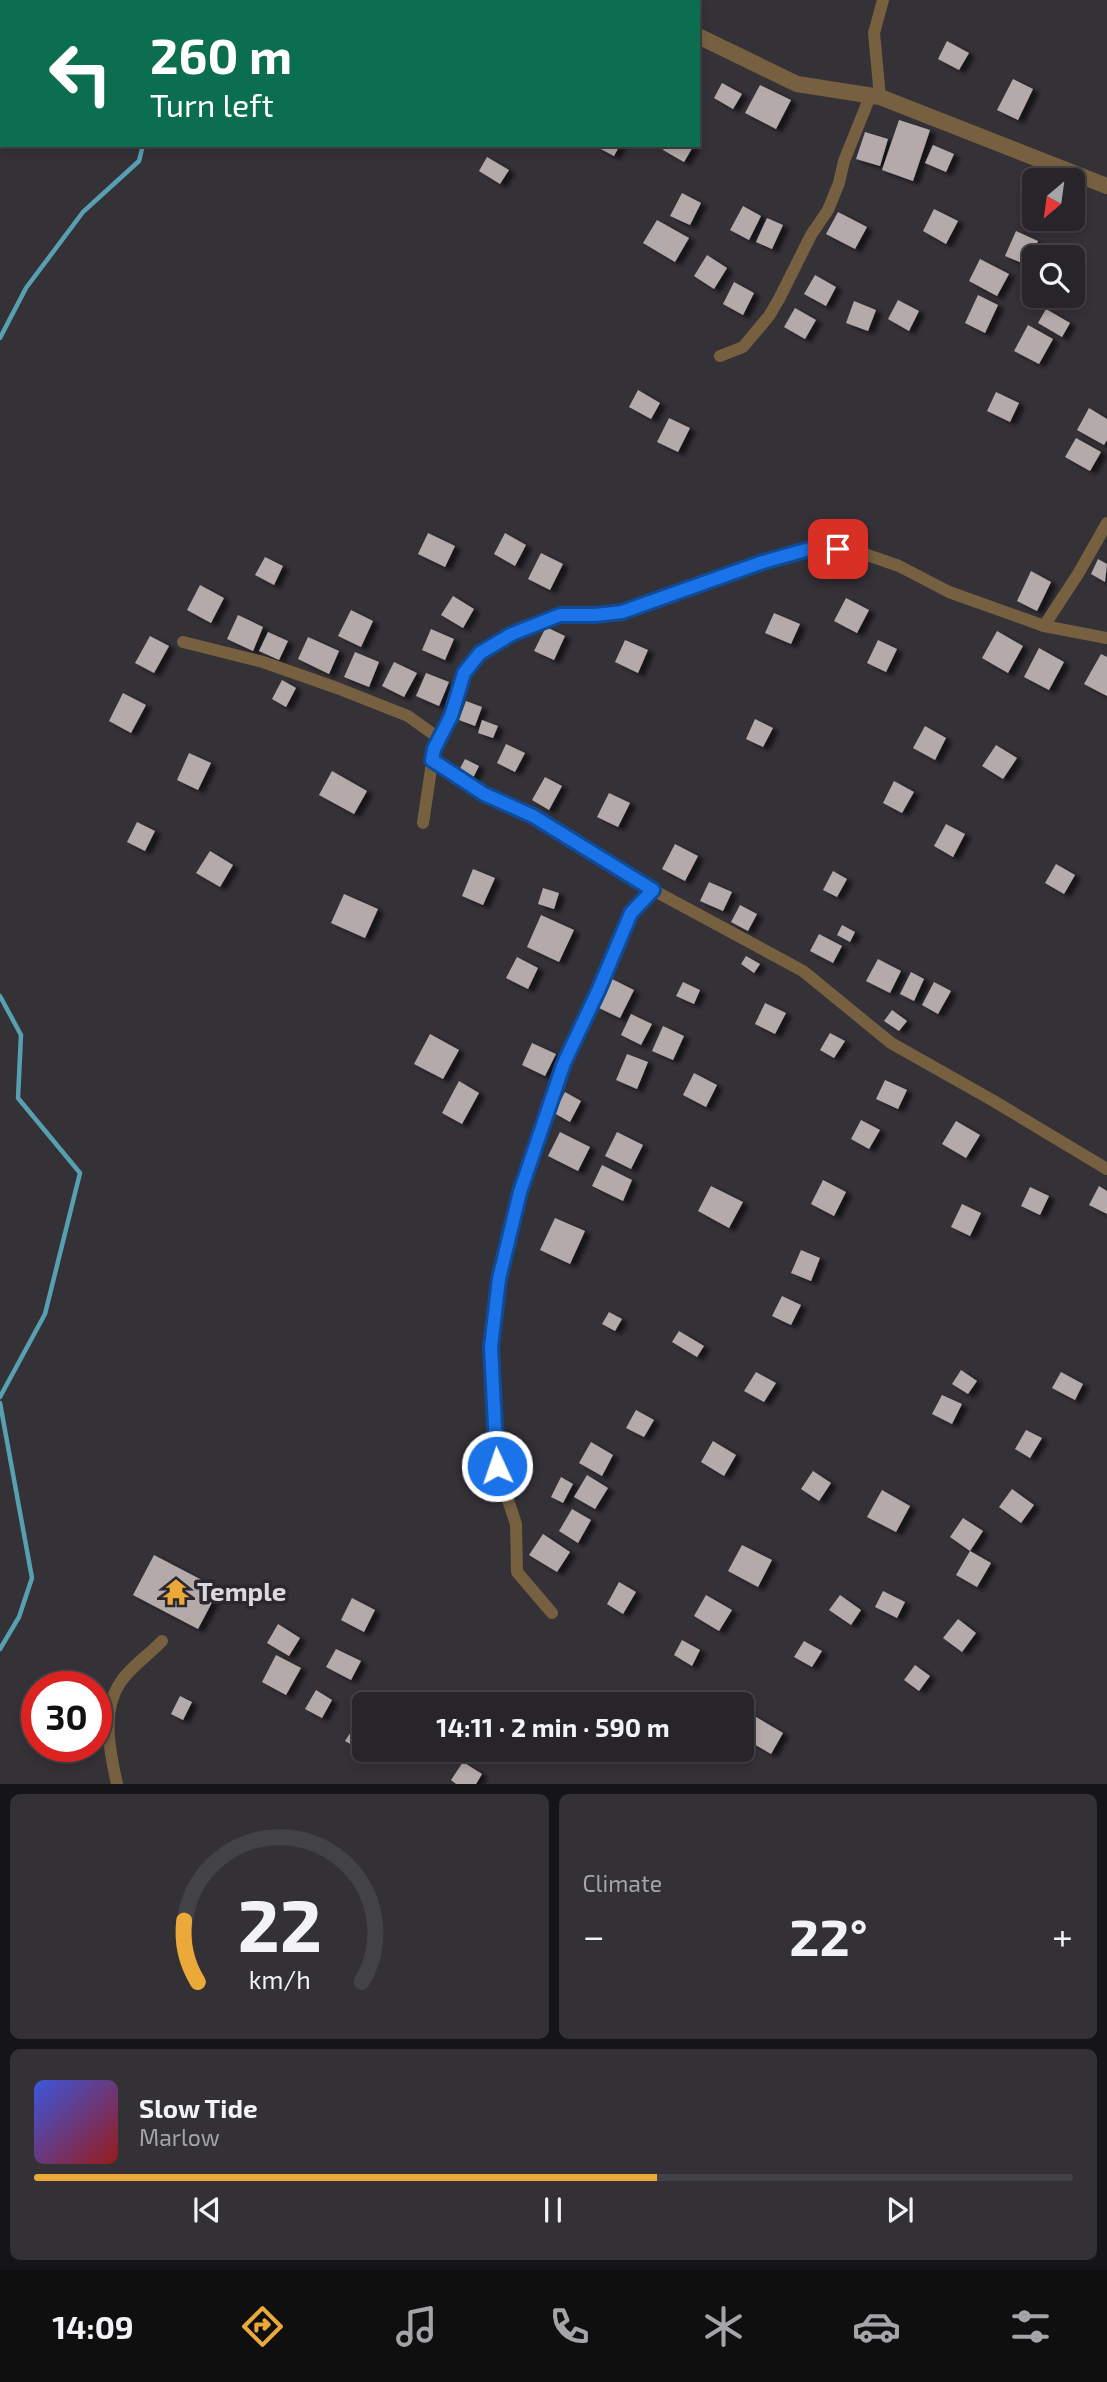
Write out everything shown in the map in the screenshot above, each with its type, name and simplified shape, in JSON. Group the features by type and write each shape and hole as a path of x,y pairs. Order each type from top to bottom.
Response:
{"street":[{"path":"720,356 743,347 769,316 811,235 828,210 844,161 876,96 874,33 883,0"},
{"path":"700,38 797,84 876,96 1107,186"},
{"path":"1044,626 1107,523"},
{"path":"423,823 432,760 451,716 464,673 480,653 512,634 560,615 622,612 763,562 820,546 856,551 899,566 949,592 1044,626 1107,638"},
{"path":"183,642 263,663 337,688 408,716 440,739"},
{"path":"432,760 484,794 533,816 653,890 803,971 891,1042 1107,1169"},
{"path":"552,1613 517,1572 516,1524 497,1466 491,1347 499,1279 520,1192 564,1063 631,913 653,890"},
{"path":"117,1783 110,1742 111,1701 121,1682 162,1641"}],"building":[{"path":"947,41 969,53 959,70 938,59"},
{"path":"1013,79 1033,89 1018,120 997,110"},
{"path":"722,83 742,94 733,109 714,98"},
{"path":"760,85 791,100 776,129 745,113"},
{"path":"899,120 930,130 913,181 882,170"},
{"path":"865,132 888,139 880,166 856,159"},
{"path":"933,145 954,154 946,172 925,163"},
{"path":"597,147 619,147 614,156"},
{"path":"665,147 693,147 684,162 663,150"},
{"path":"487,157 509,170 500,184 479,171"},
{"path":"682,193 701,203 690,225 670,216"},
{"path":"743,206 761,216 749,240 730,230"},
{"path":"934,209 958,221 946,244 923,231"},
{"path":"838,212 867,227 855,249 826,234"},
{"path":"767,218 783,225 772,249 756,242"},
{"path":"657,220 689,238 675,262 643,243"},
{"path":"1016,231 1038,241 1036,245 1022,245 1022,263 1005,256"},
{"path":"707,255 727,268 714,289 694,276"},
{"path":"980,259 1009,274 997,296 969,281"},
{"path":"815,275 836,287 826,306 804,294"},
{"path":"734,282 754,293 743,315 723,304"},
{"path":"978,295 998,305 985,333 965,323"},
{"path":"898,300 919,311 909,331 888,319"},
{"path":"854,301 876,310 868,331 846,323"},
{"path":"795,308 816,320 805,339 784,327"},
{"path":"1046,309 1070,323 1062,337 1038,323"},
{"path":"1028,325 1053,339 1039,364 1014,351"},
{"path":"638,390 660,403 651,419 629,407"},
{"path":"996,392 1019,403 1010,422 987,411"},
{"path":"1089,408 1107,419 1107,440 1104,445 1077,430"},
{"path":"669,418 690,428 678,452 657,442"},
{"path":"1076,438 1101,452 1090,471 1065,457"},
{"path":"428,533 455,546 445,567 418,554"},
{"path":"505,533 526,545 515,566 494,554"},
{"path":"541,553 563,564 550,590 528,579"},
{"path":"265,557 283,566 274,585 255,575"},
{"path":"1098,559 1107,564 1105,582 1091,574"},
{"path":"1031,571 1051,582 1037,611 1017,601"},
{"path":"200,585 224,598 211,623 187,610"},
{"path":"453,596 474,609 463,628 441,615"},
{"path":"846,598 869,610 857,633 834,621"},
{"path":"351,610 373,621 361,647 338,636"},
{"path":"774,613 800,624 791,644 765,633"},
{"path":"238,615 263,627 253,651 227,639"},
{"path":"546,627 565,636 554,660 534,651"},
{"path":"431,629 454,639 445,660 422,650"},
{"path":"997,631 1023,646 1008,673 982,658"},
{"path":"268,632 288,641 279,660 259,651"},
{"path":"150,636 169,646 154,673 135,663"},
{"path":"308,637 339,651 329,674 298,659"},
{"path":"625,640 648,650 638,673 615,662"},
{"path":"878,640 897,649 886,672 867,663"},
{"path":"1039,648 1064,662 1049,690 1024,677"},
{"path":"355,652 379,662 369,687 344,677"},
{"path":"1101,654 1107,657 1107,696 1084,684"},
{"path":"394,662 417,673 404,697 382,686"},
{"path":"426,673 449,682 439,706 416,696"},
{"path":"282,680 296,688 286,707 272,699"},
{"path":"123,693 146,705 131,733 109,721"},
{"path":"466,701 482,707 475,726 459,720"},
{"path":"755,719 773,728 763,747 746,739"},
{"path":"482,720 498,726 493,738 478,733"},
{"path":"925,726 946,738 935,760 913,748"},
{"path":"506,744 525,753 515,772 497,763"},
{"path":"996,745 1017,758 1003,779 982,766"},
{"path":"189,753 211,763 198,790 177,780"},
{"path":"465,759 479,766 471,782 457,774"},
{"path":"332,771 367,791 354,814 319,795"},
{"path":"545,777 562,786 549,810 532,800"},
{"path":"894,781 914,792 902,813 883,803"},
{"path":"609,793 630,803 618,827 597,817"},
{"path":"137,822 155,831 145,851 127,842"},
{"path":"946,824 965,834 953,857 934,846"},
{"path":"675,844 698,856 685,881 662,869"},
{"path":"210,851 233,865 220,887 196,873"},
{"path":"1056,864 1075,875 1064,894 1045,883"},
{"path":"473,869 495,878 483,905 462,896"},
{"path":"833,871 847,879 837,897 823,890"},
{"path":"709,882 732,892 723,911 700,901"},
{"path":"543,888 559,893 554,909 538,904"},
{"path":"344,894 378,909 365,938 331,923"},
{"path":"740,905 757,914 748,931 731,922"},
{"path":"541,915 574,930 559,962 527,947"},
{"path":"842,925 855,932 850,942 837,935"},
{"path":"819,934 842,946 833,963 810,951"},
{"path":"746,956 760,964 754,973 741,964"},
{"path":"517,957 538,968 528,989 506,978"},
{"path":"878,959 901,971 890,993 866,981"},
{"path":"911,972 924,979 914,1001 900,994"},
{"path":"612,979 634,990 620,1018 599,1008"},
{"path":"683,982 700,990 694,1004 676,996"},
{"path":"934,982 951,991 938,1014 922,1005"},
{"path":"765,1003 786,1013 775,1034 755,1024"},
{"path":"892,1010 907,1021 899,1031 884,1021"},
{"path":"631,1014 652,1024 641,1045 621,1035"},
{"path":"663,1026 684,1036 673,1060 652,1051"},
{"path":"830,1033 845,1041 834,1058 820,1050"},
{"path":"430,1034 459,1050 443,1079 414,1064"},
{"path":"532,1043 556,1054 545,1076 522,1065"},
{"path":"627,1054 648,1062 637,1089 616,1080"},
{"path":"694,1073 717,1085 706,1107 683,1095"},
{"path":"885,1080 907,1090 898,1109 876,1099"},
{"path":"459,1081 479,1093 462,1124 442,1113"},
{"path":"565,1092 581,1101 570,1122 554,1113"},
{"path":"861,1120 880,1130 869,1149 851,1139"},
{"path":"956,1121 980,1135 966,1158 942,1144"},
{"path":"560,1132 590,1147 578,1171 548,1156"},
{"path":"617,1132 643,1145 631,1169 605,1156"},
{"path":"602,1165 632,1180 623,1201 592,1186"},
{"path":"823,1180 846,1192 834,1216 811,1204"},
{"path":"711,1186 743,1202 729,1228 698,1211"},
{"path":"1099,1186 1107,1191 1107,1214 1089,1205"},
{"path":"1030,1187 1049,1196 1040,1215 1021,1206"},
{"path":"962,1204 981,1213 970,1236 951,1227"},
{"path":"555,1218 585,1231 570,1264 540,1250"},
{"path":"801,1250 820,1258 811,1281 791,1273"},
{"path":"782,1296 801,1305 791,1325 772,1316"},
{"path":"609,1312 622,1319 615,1331 602,1324"},
{"path":"679,1331 704,1346 697,1357 672,1342"},
{"path":"961,1370 977,1381 968,1394 952,1384"},
{"path":"756,1372 776,1383 764,1402 744,1391"},
{"path":"1061,1372 1083,1384 1075,1400 1052,1388"},
{"path":"942,1395 962,1404 952,1424 932,1414"},
{"path":"636,1410 654,1420 644,1437 626,1428"},
{"path":"1026,1430 1042,1438 1030,1458 1015,1449"},
{"path":"713,1441 736,1455 724,1476 701,1462"},
{"path":"591,1442 613,1455 602,1476 579,1463"},
{"path":"813,1471 831,1483 819,1501 801,1489"},
{"path":"587,1475 608,1488 595,1509 574,1497"},
{"path":"561,1477 573,1484 563,1503 551,1497"},
{"path":"1012,1489 1034,1505 1021,1523 999,1507"},
{"path":"882,1490 910,1506 896,1532 867,1517"},
{"path":"572,1509 591,1520 578,1543 559,1531"},
{"path":"963,1518 983,1531 970,1551 950,1537"},
{"path":"543,1534 570,1552 557,1572 529,1555"},
{"path":"742,1545 772,1560 758,1587 728,1571"},
{"path":"970,1551 991,1563 977,1587 956,1575"},
{"name":"Temple","path":"154,1555 219,1589 198,1629 133,1595"},
{"path":"619,1582 636,1592 623,1614 607,1604"},
{"path":"883,1591 905,1602 897,1618 875,1607"},
{"path":"706,1595 732,1610 719,1631 694,1616"},
{"path":"840,1595 861,1610 851,1625 829,1610"},
{"path":"352,1598 375,1610 364,1632 341,1620"},
{"path":"958,1619 976,1633 962,1652 943,1638"},
{"path":"278,1624 300,1638 289,1656 267,1643"},
{"path":"682,1640 700,1650 692,1666 674,1655"},
{"path":"804,1641 822,1651 812,1667 794,1657"},
{"path":"336,1649 361,1661 351,1680 326,1667"},
{"path":"276,1655 301,1668 286,1695 262,1682"},
{"path":"915,1665 930,1676 919,1691 904,1680"},
{"path":"316,1690 332,1700 322,1718 305,1709"},
{"path":"180,1696 192,1702 183,1720 171,1714"},
{"path":"754,1716 783,1733 771,1754 754,1744"},
{"path":"352,1730 352,1745 345,1741"},
{"path":"463,1762 482,1774 476,1784 456,1784 451,1780"}],"waterway":[{"path":"0,338 26,288 83,212 139,161 142,147"},
{"path":"0,996 21,1035 18,1098 80,1173 45,1314 0,1397"},
{"path":"0,1403 32,1578 19,1617 0,1649"}],"place":[{"name":"Temple","path":"176,1592"}],"route":[{"path":"497,1466 491,1347 499,1279 520,1192 564,1063 631,913 653,890 533,816 484,794 432,760 434,749 451,716 464,673 480,653 512,634 560,615 622,612 726,574 820,546 838,549"}]}
